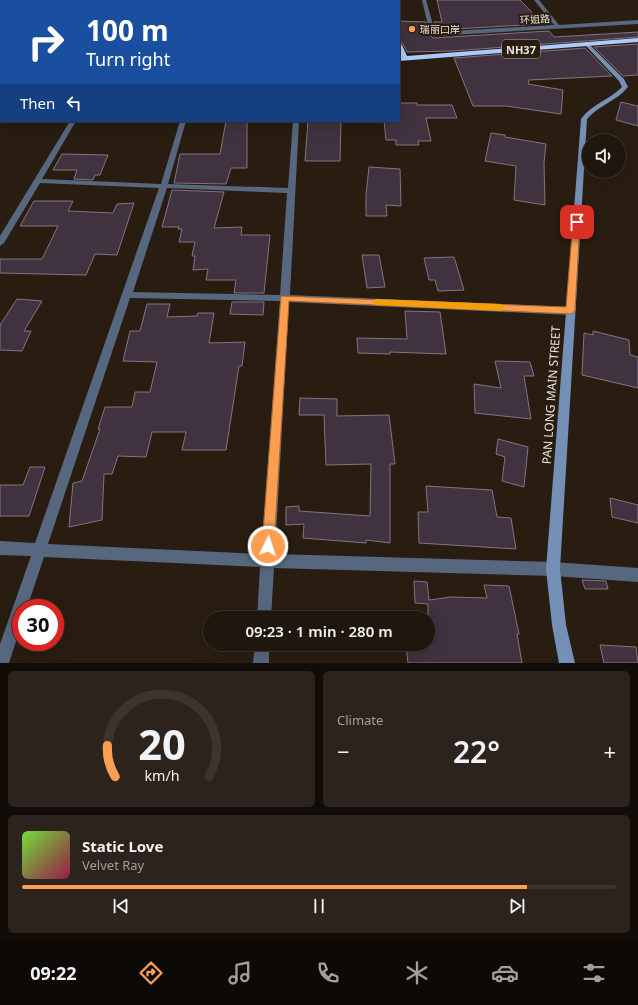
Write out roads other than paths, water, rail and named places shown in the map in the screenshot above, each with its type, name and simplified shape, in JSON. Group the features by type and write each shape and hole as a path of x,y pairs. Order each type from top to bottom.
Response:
{"highway":[{"name":"NH37","path":"402,59 638,40"}],"street":[{"name":"环姐路","path":"424,0 433,34 638,22"},
{"path":"536,0 558,27"},
{"name":"PAN LONG MAIN STREET","path":"567,663 559,625 553,569 584,119 590,111 620,93 625,87 622,80 588,44"},
{"path":"0,243 72,122"},
{"path":"1,663 164,186 184,122"},
{"path":"264,611 296,122"},
{"path":"37,181 292,191"},
{"path":"126,295 284,298 571,311"},
{"path":"0,548 267,561 553,569 638,575"},
{"path":"261,663 262,651"}],"place":[{"name":"瑞丽口岸","path":"412,29"}]}
